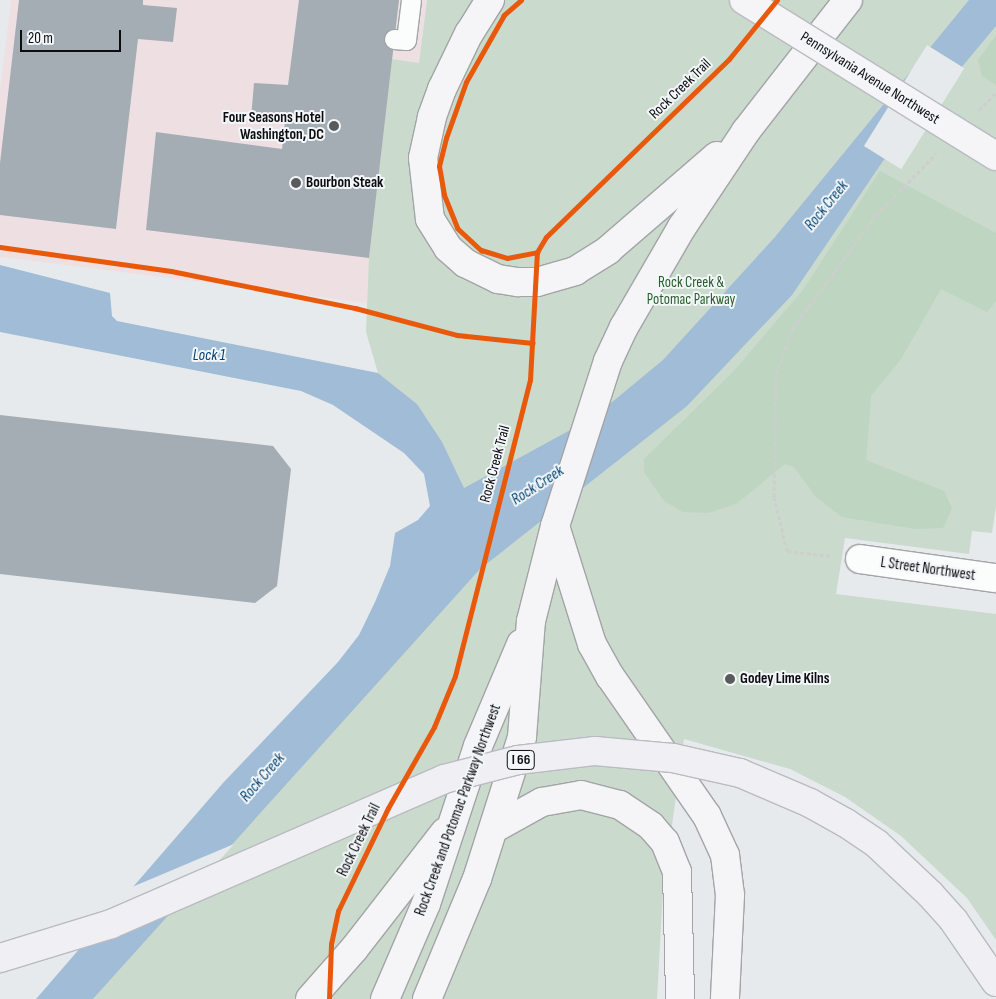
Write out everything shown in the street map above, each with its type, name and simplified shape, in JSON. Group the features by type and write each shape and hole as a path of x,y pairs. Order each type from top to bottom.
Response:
{"highway":[{"name":"I 66","path":"0,958 111,924 444,780 518,760 596,751 673,758 740,773 803,800 846,823 877,844 930,894 954,921 996,982"}],"main road":[{"path":"490,0 469,33 442,89 430,124 423,158 425,198 436,233 465,263 482,273 498,279 537,282 575,271 608,250 746,131 848,0"},
{"name":"Pennsylvania Avenue Northwest","path":"744,0 996,156"},
{"name":"Rock Creek and Potomac Parkway Northwest","path":"385,999 426,904 457,817 478,746 531,621 555,526 596,396 624,327 682,227 746,131"},
{"path":"555,526 592,644 610,676 707,816 725,855 730,895 725,999"},
{"name":"Rock Creek and Potomac Parkway Northwest","path":"428,999 460,925 495,828 522,737 531,621"},
{"path":"495,828 542,802 581,795 620,805 651,826 665,842 677,872 680,999"},
{"path":"310,999 354,949 457,817"}],"street":[{"name":"L Street Northwest","path":"860,559 996,578"}],"lane":[{"path":"394,39 406,40 411,0"}],"path":[{"path":"976,113 996,93"},
{"path":"860,559 787,551 774,497 776,374 793,328 876,215 943,147"}],"shaded area":[{"path":"11,0 427,0 419,63 392,59 367,303 0,257 0,90"}],"green space":[{"name":"Rock Creek & Potomac Parkway","path":"427,0 996,0 996,506 992,533 972,531 969,554 845,538 836,594 996,614 996,940 967,898 901,836 845,797 790,769 684,739 663,890 657,999 93,999 479,568 417,404 378,373 366,332 369,258 392,59 419,63"},
{"path":"996,35 996,85 982,76 978,60"},
{"path":"880,171 996,233 996,301 987,312 941,289 901,359 871,396 866,460 944,491 952,508 943,528 916,529 842,517 816,497 794,467 785,464 736,504 708,513 683,512 664,501 644,472 644,459 733,372 803,290"}],"water":[{"path":"969,0 996,0 996,26 883,161 792,295 687,406 480,569 93,999 36,999 223,783 338,662 359,635 375,602 390,566 395,533 418,520 430,506 424,474 404,453 333,405 301,391 0,332 0,265 110,293 112,316 117,321 378,373 417,404 442,442 464,488 594,417 663,360 775,237"}],"pier":[{"path":"927,45 964,68 901,169 864,146"},
{"path":"234,844 174,911 72,951 125,890"}],"building":[{"path":"19,0 143,0 143,5 177,8 173,42 138,39 116,229 0,215 0,163"},
{"name":"Four Seasons Hotel Washington, DC","path":"299,0 399,0 369,258 146,230 156,132 282,149 285,121 251,118 254,83 288,85"},
{"path":"0,415 273,446 291,469 277,586 255,603 0,574"}],"cycle path":[{"path":"521,0 504,15 466,82 446,138 439,166 444,195 457,228 481,250 507,258 537,252"},
{"name":"Rock Creek Trail","path":"329,999 331,944 338,911 388,808 434,727 455,676 530,380 537,252 546,237 729,59 777,0"},
{"path":"0,247 171,271 355,308 457,335 533,343"}],"place":[{"name":"Four Seasons Hotel Washington, DC","path":"334,126"},
{"name":"Bourbon Steak","path":"296,183"},
{"name":"Godey Lime Kilns","path":"730,679"}],"water label":[{"name":"Rock Creek","path":"827,206"},
{"name":"Lock 1","path":"209,356"},
{"name":"Rock Creek","path":"538,486"},
{"name":"Rock Creek","path":"263,778"}]}
